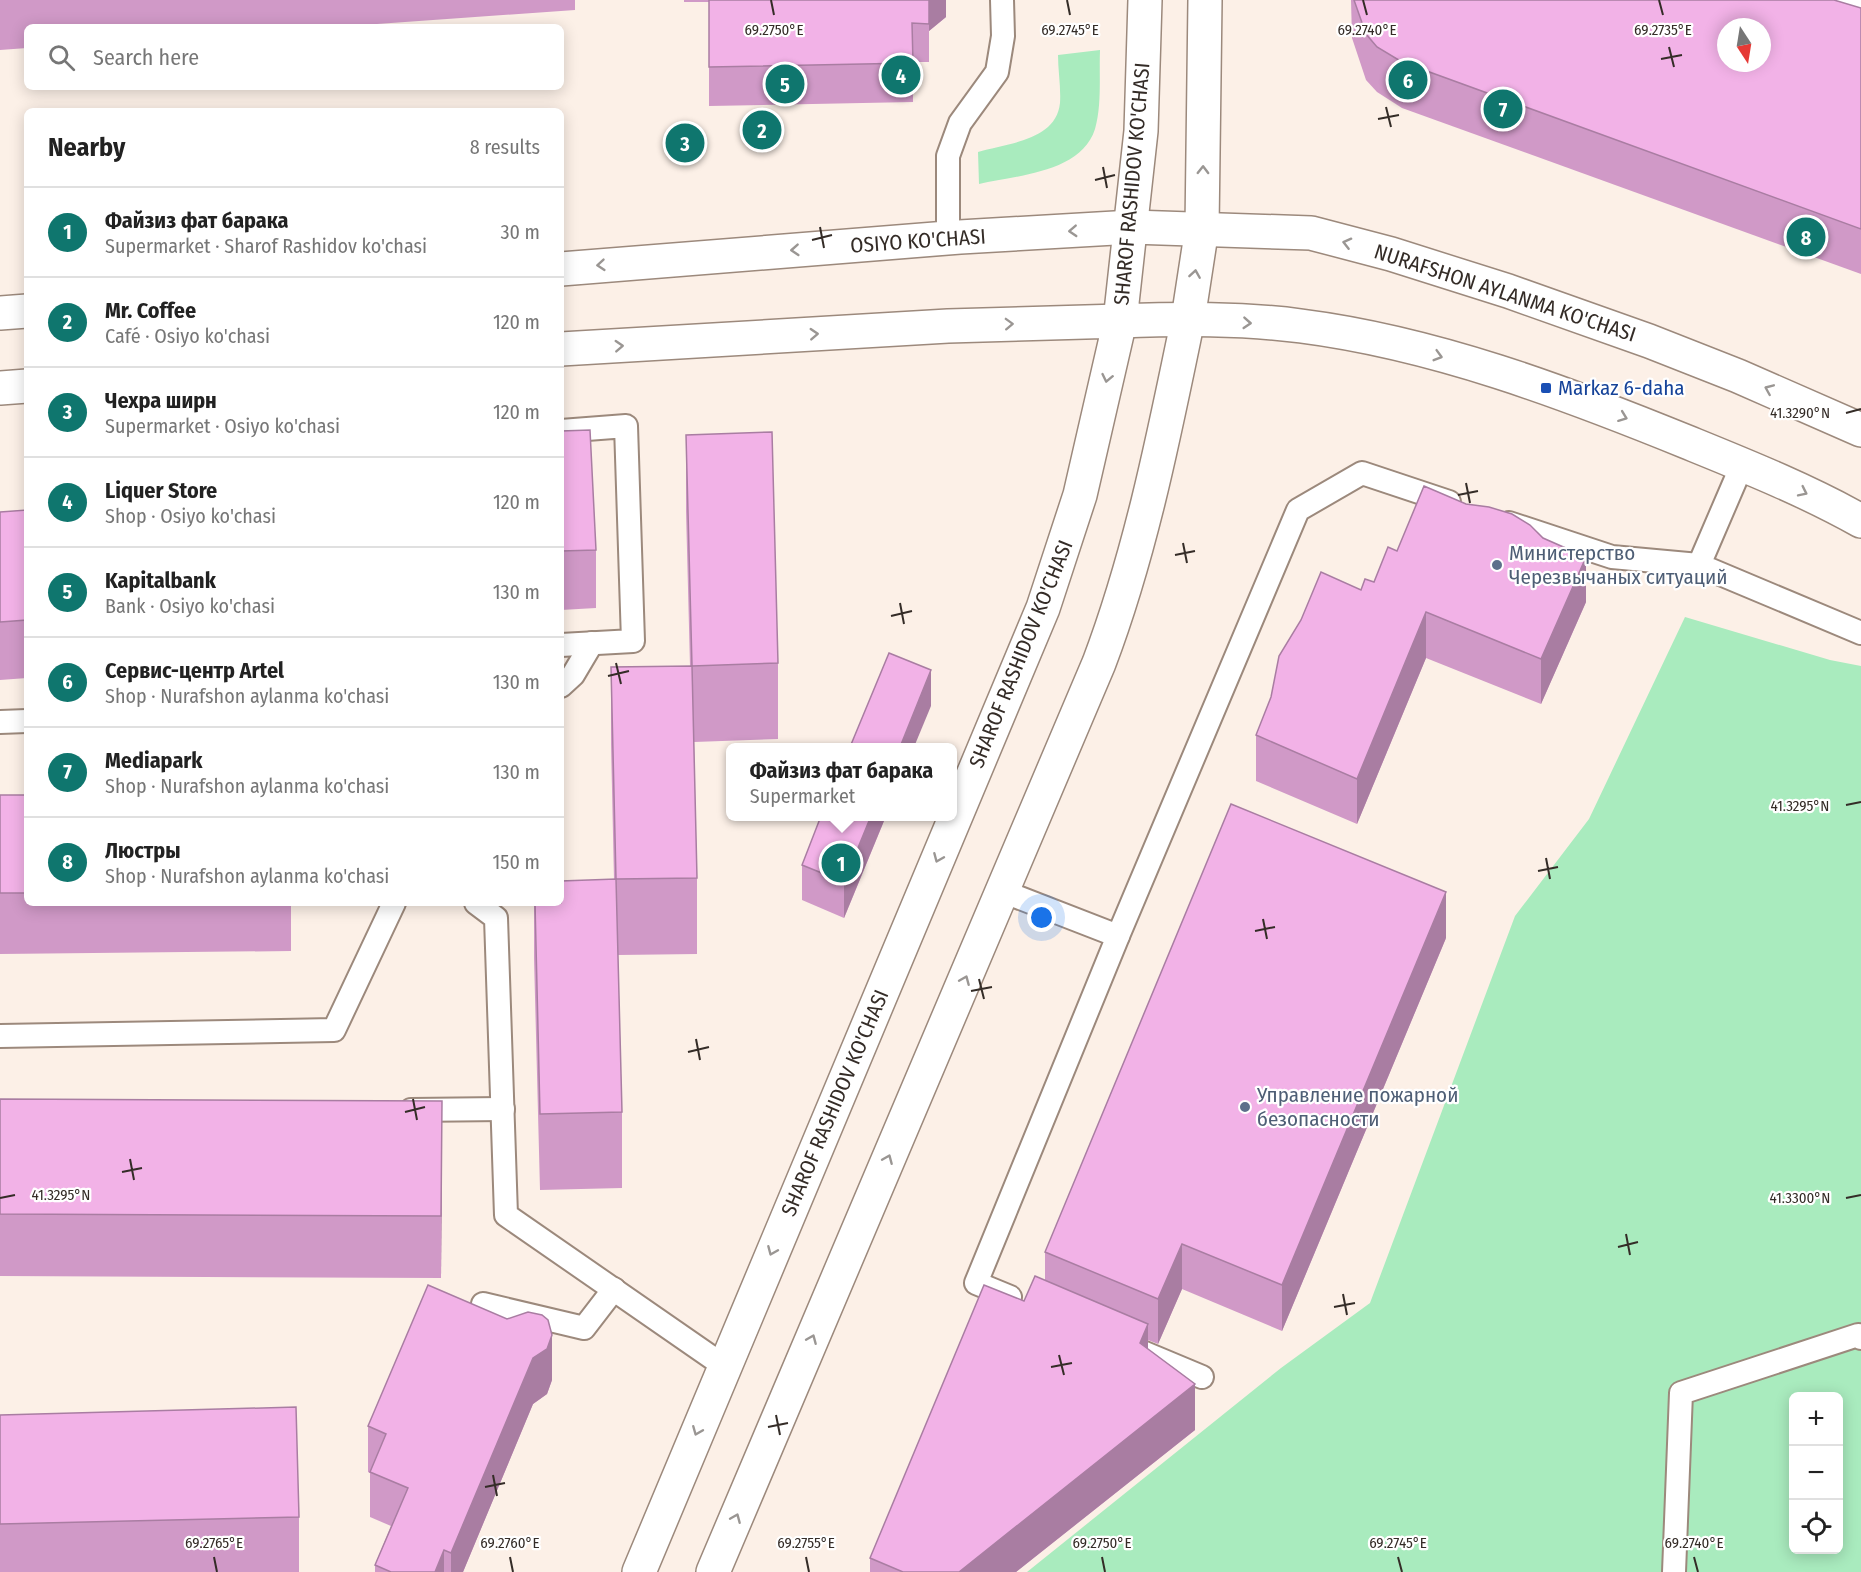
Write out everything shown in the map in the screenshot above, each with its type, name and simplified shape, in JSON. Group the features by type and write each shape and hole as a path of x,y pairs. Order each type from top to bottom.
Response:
{"main road":[{"name":"SHAROF RASHIDOV KO'CHASI","path":"957,813 1043,609 1080,495 1120,321 1141,131 1145,0"},
{"path":"713,1572 1114,624 1147,511 1188,319 1202,228 1205,0"},
{"name":"OSIYO KO'CHASI","path":"564,268 948,238 1132,227"},
{"name":"NURAFSHON AYLANMA KO'CHASI","path":"1132,227 1311,233 1418,262 1660,346 1779,393 1861,430"},
{"path":"0,313 24,311"},
{"path":"564,349 948,326 1188,319 1300,326 1363,337 1425,352 1546,388 1742,465 1861,521"},
{"path":"0,388 24,387"},
{"name":"SHAROF RASHIDOV KO'CHASI","path":"639,1572 954,821"}],"lane":[{"path":"948,238 948,156 960,123 997,72 1003,36 1002,0"},
{"path":"1838,0 1861,9"},
{"path":"564,431 626,426 633,641 564,645"},
{"path":"1699,565 1742,465"},
{"path":"1030,1305 976,1282 1118,936 1298,510 1362,473 1464,508"},
{"path":"1487,515 1612,557 1699,565 1861,633"},
{"path":"564,683 573,675 592,643"},
{"path":"0,722 24,721"},
{"path":"1002,891 1118,936"},
{"path":"0,1036 334,1030 393,906"},
{"path":"498,910 506,1215 724,1366"},
{"path":"395,1110 503,1109"},
{"path":"483,1304 584,1328 614,1289"},
{"path":"1674,1572 1681,1393 1858,1335 1861,1338"},
{"path":"1116,1341 1202,1377"}],"green space":[{"path":"1100,50 1099,110 1095,129 1088,144 1076,155 1046,170 979,184 978,152 1016,143 1040,133 1057,116 1060,103 1058,55"},
{"path":"1685,617 1830,660 1861,666 1861,1572 1027,1572 1281,1368 1370,1303 1515,916 1589,819"}],"building":[{"path":"709,0 929,0 929,24 912,23 913,63 709,67"},
{"path":"1354,0 1834,0 1861,8 1861,229 1402,62 1377,47 1366,34"},
{"path":"590,430 596,550 564,551 564,431"},
{"path":"772,432 778,663 692,666 686,435"},
{"path":"1424,486 1466,504 1489,507 1512,514 1530,525 1543,538 1586,557 1541,659 1426,612 1357,779 1256,735 1271,697 1279,656 1301,620 1321,572 1361,590 1365,579 1374,582 1388,547 1397,551"},
{"path":"24,510 24,620 0,622 0,512"},
{"path":"889,653 931,670 902,743 852,743"},
{"path":"692,666 697,878 616,879 611,667"},
{"path":"0,795 24,795 24,893 0,893"},
{"path":"1231,804 1446,892 1282,1285 1182,1244 1158,1299 1045,1252"},
{"path":"819,821 869,821 844,882 802,865"},
{"path":"616,879 622,1112 540,1114 535,906 564,906 564,881"},
{"path":"0,1099 442,1101 441,1216 0,1214"},
{"path":"1035,1276 1148,1324 1140,1343 1195,1384 959,1572 903,1572 870,1558 984,1285 1024,1301"},
{"path":"428,1285 507,1319 528,1312 542,1315 548,1320 552,1335 547,1349 533,1358 451,1553 444,1550 435,1572 391,1572 375,1565 408,1488 370,1472 386,1434 368,1426"},
{"path":"296,1407 299,1517 0,1524 0,1415"}],"place":[{"name":"Liquer Store","path":"901,75"},
{"name":"Сервис-центр Artel","path":"1408,80"},
{"name":"Kapitalbank","path":"785,84"},
{"name":"Mediapark","path":"1503,109"},
{"name":"Mr. Coffee","path":"762,130"},
{"name":"Чехра ширн","path":"685,143"},
{"name":"Люстры","path":"1806,237"},
{"name":"Markaz 6-daha","path":"1546,388"},
{"name":"Министерство Черезвычаных ситуаций","path":"1497,565"},
{"name":"Файзиз фат барака","path":"841,863"},
{"name":"Управление пожарной безопасности","path":"1245,1107"}]}
